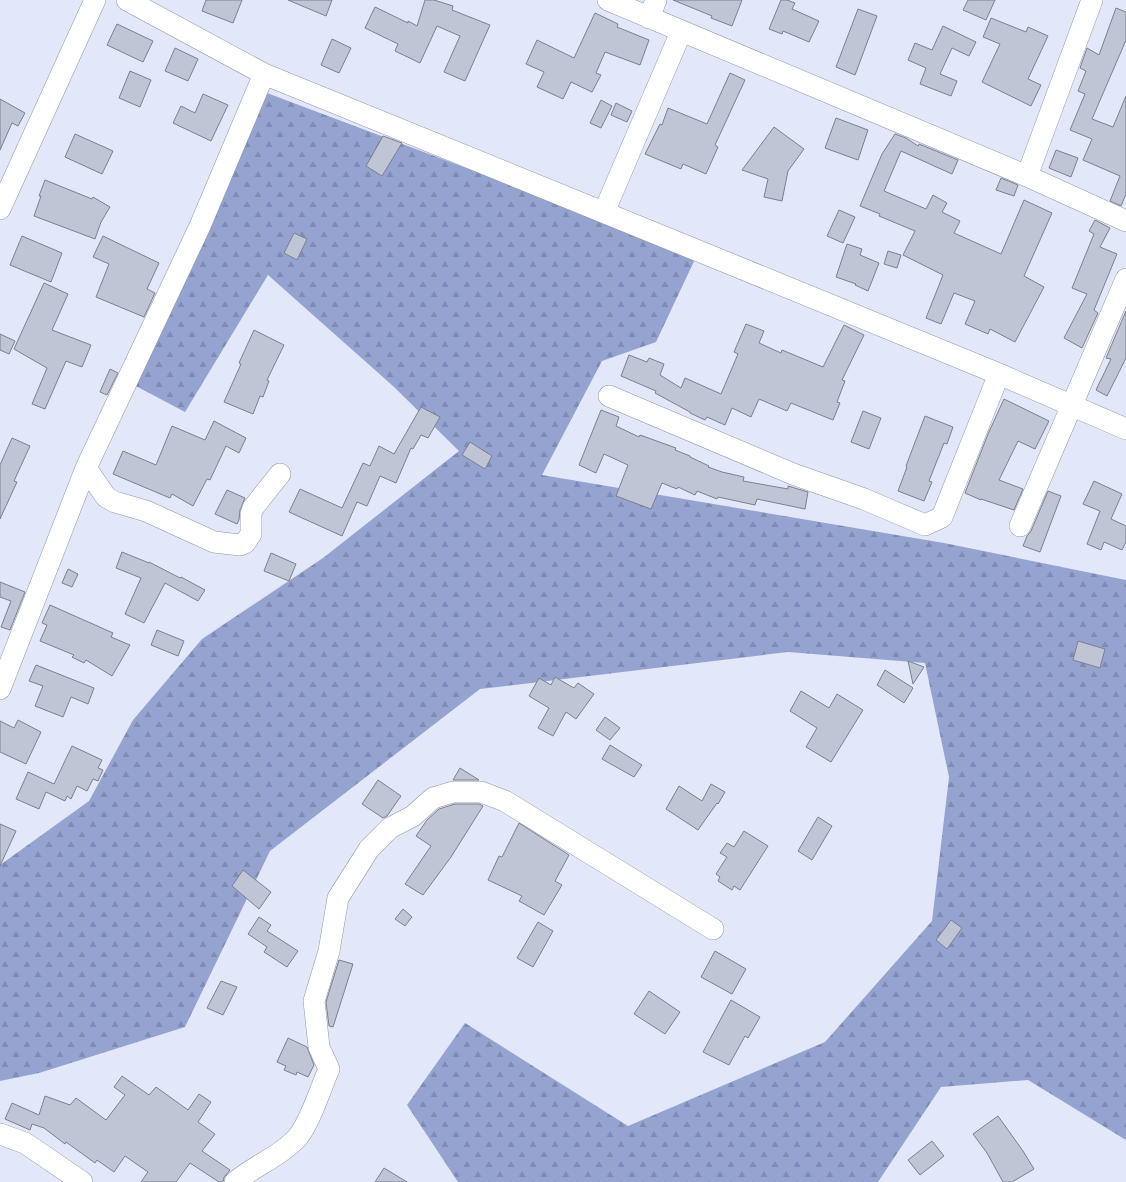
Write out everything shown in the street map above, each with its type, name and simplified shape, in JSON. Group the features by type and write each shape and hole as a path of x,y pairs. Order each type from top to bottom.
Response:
{"street":[{"path":"0,209 95,0"},
{"path":"127,0 264,74 999,374 1126,429"},
{"path":"608,0 653,9 681,32 1027,176 1126,221"},
{"path":"1027,176 1092,0"},
{"path":"604,212 681,32"},
{"path":"0,689 86,468 200,226 264,74"},
{"path":"1020,526 1126,279"},
{"path":"609,396 793,474 864,499 925,525 942,517 999,374"},
{"path":"86,468 106,497 115,502 146,511 214,542 240,545 245,543 251,534 251,514 253,508 280,474"},
{"path":"235,1182 266,1162 296,1139 304,1129 329,1069 319,1047 314,1001 329,950 338,898 369,849 390,828 413,816 433,798 453,792 481,792 505,801 713,929"},
{"path":"0,1134 25,1144 82,1182"}],"green space":[{"path":"267,93 697,255 656,342 602,361 542,475 944,543 1126,580 1126,1140 1028,1080 941,1087 878,1182 458,1182 407,1105 465,1023 628,1126 825,1042 932,921 949,777 925,663 788,652 480,689 270,851 185,1027 39,1073 0,1081 0,865 89,801 133,720 202,639 323,558 459,451 393,386 268,275 185,412 134,385"}],"building":[{"path":"206,0 242,0 233,23 202,11"},
{"path":"288,0 332,0 326,16"},
{"path":"425,0 434,0 453,6 452,10 490,25 465,81 444,72 460,36 437,26 420,63 395,51 398,44 365,28 375,7 417,26"},
{"path":"673,0 742,0 732,26"},
{"path":"781,0 787,0 795,3 792,9 819,21 809,42 783,31 782,34 769,29"},
{"path":"968,0 995,0 986,20 963,10"},
{"path":"1116,8 1126,12 1126,40 1092,119 1113,127 1126,96 1126,194 1121,206 1110,201 1120,176 1083,160 1092,139 1070,130 1085,94 1078,91 1086,71 1080,68 1087,48 1099,55"},
{"path":"858,9 877,16 855,75 836,67"},
{"path":"595,13 618,24 617,27 649,40 640,65 605,52 596,73 601,75 592,92 571,82 563,99 537,87 544,72 526,64 537,40 574,58"},
{"path":"991,18 1026,32 1028,27 1048,36 1028,79 1041,85 1031,106 982,82 1000,44 983,37"},
{"path":"117,24 153,41 143,62 107,45"},
{"path":"943,26 976,42 969,56 952,48 940,74 957,81 951,96 920,84 926,68 908,60 915,43 932,50"},
{"path":"332,39 351,48 339,73 321,65"},
{"path":"175,48 198,59 188,81 165,71"},
{"path":"130,71 151,80 140,107 119,98"},
{"path":"730,73 745,80 715,145 718,147 706,174 683,164 681,169 645,154 660,124 662,125 668,108 707,124"},
{"path":"203,94 228,105 211,141 173,123 181,106 195,113"},
{"path":"0,99 25,113 18,126 12,123 0,150"},
{"path":"601,100 612,106 601,128 590,123"},
{"path":"616,103 632,111 627,122 611,115"},
{"path":"836,118 868,130 858,160 825,148"},
{"path":"774,127 804,149 788,171 782,201 764,197 768,179 742,170"},
{"path":"75,134 113,151 102,174 65,157"},
{"path":"895,134 906,138 918,146 919,144 958,160 952,174 901,151 884,191 926,209 933,195 947,203 942,212 960,221 954,233 1001,254 1024,200 1052,213 1024,276 1044,287 1015,342 990,329 988,334 965,324 975,301 954,293 941,324 926,318 943,275 903,255 915,231 879,216 880,214 860,206 882,154"},
{"path":"383,136 402,143 382,176 366,166"},
{"path":"1056,150 1078,158 1071,177 1049,168"},
{"path":"1001,178 1018,185 1014,196 996,190"},
{"path":"45,180 92,199 93,197 110,207 101,222 95,239 34,216"},
{"path":"839,210 855,217 843,243 827,236"},
{"path":"1095,220 1110,228 1100,247 1117,254 1094,310 1098,313 1082,348 1064,338 1087,294 1072,288 1094,234 1089,231"},
{"path":"294,233 307,239 297,260 284,253"},
{"path":"22,236 62,253 51,282 10,265"},
{"path":"103,236 159,263 147,289 155,293 144,317 96,297 109,264 93,257"},
{"path":"847,244 862,249 860,255 879,263 868,291 855,285 856,284 836,277"},
{"path":"888,251 901,255 897,268 884,264"},
{"path":"44,283 68,294 52,330 91,345 82,367 66,361 45,409 32,404 47,368 14,349"},
{"path":"1126,311 1126,358 1107,396 1096,390 1111,359 1106,358"},
{"path":"746,324 764,331 759,343 781,353 782,350 823,367 844,325 864,335 842,380 845,381 837,402 840,403 833,420 791,403 787,411 759,399 751,417 732,408 725,425 707,417 705,420 690,413 655,393 656,391 621,376 629,355 647,362 649,358 664,364 660,375 681,388 685,378 721,394 738,354 734,352"},
{"path":"254,330 284,345 267,380 269,381 263,397 260,396 253,414 224,402"},
{"path":"0,334 15,341 9,354 0,350"},
{"path":"110,369 118,373 107,395 100,392"},
{"path":"1004,399 1049,421 1035,449 1018,441 999,480 1023,489 1014,510 981,500 965,493 988,434"},
{"path":"421,407 440,417 428,438 421,435 413,449 411,448 396,483 380,476 367,506 357,502 342,536 289,512 300,489 342,508 363,463 370,466 379,446 394,454"},
{"path":"601,410 619,417 616,426 639,437 640,435 676,448 675,450 690,456 709,466 708,467 744,477 743,481 788,489 788,486 808,492 805,509 757,499 755,505 718,497 717,499 697,491 695,495 678,487 677,489 662,483 651,509 616,496 628,465 604,454 596,473 579,465"},
{"path":"863,411 881,418 869,449 851,442"},
{"path":"925,416 953,427 947,444 944,443 929,481 932,482 924,501 898,491"},
{"path":"214,421 246,438 239,453 226,446 210,480 207,479 193,506 172,494 170,498 113,474 123,451 156,465 172,426 205,440"},
{"path":"12,438 30,446 14,481 17,482 0,519 0,465"},
{"path":"470,442 492,456 485,469 462,455"},
{"path":"1094,481 1122,494 1111,519 1126,526 1126,542 1122,550 1104,542 1101,550 1087,544 1100,511 1083,504"},
{"path":"227,490 245,498 240,510 237,524 215,514"},
{"path":"1048,491 1061,496 1040,552 1023,546"},
{"path":"122,552 149,562 205,590 198,601 165,583 144,623 125,614 141,578 116,568"},
{"path":"271,553 296,564 289,581 264,571"},
{"path":"68,569 78,574 72,587 62,583"},
{"path":"0,582 25,592 10,630 1,627 11,601 0,597"},
{"path":"50,605 113,633 111,637 130,645 112,676 86,660 84,663 72,657 74,655 40,641 47,625 42,623"},
{"path":"157,630 184,641 178,656 151,645"},
{"path":"1078,641 1105,649 1100,668 1073,660"},
{"path":"908,661 924,667 913,684"},
{"path":"36,665 94,688 88,704 71,697 63,717 35,706 43,686 29,681"},
{"path":"885,670 913,688 904,703 877,685"},
{"path":"555,677 574,688 578,683 594,694 576,719 566,712 553,736 538,728 549,708 529,696 539,678 551,685"},
{"path":"801,691 829,708 837,694 863,710 831,762 806,747 817,728 790,711"},
{"path":"605,717 620,728 610,740 596,730"},
{"path":"18,720 41,732 26,764 0,752 0,721 14,728"},
{"path":"610,745 642,765 634,777 602,759"},
{"path":"72,746 102,760 98,768 103,770 98,781 93,779 87,791 77,786 71,799 67,796 65,801 46,792 39,809 16,799 28,772 54,784"},
{"path":"460,768 479,780 453,780"},
{"path":"378,780 401,796 387,816 383,818 362,804"},
{"path":"711,784 725,792 718,804 717,803 698,830 666,809 679,786 702,801"},
{"path":"455,804 479,804 483,806 451,857 423,895 405,884 431,846 416,836 427,820 439,809"},
{"path":"818,817 832,826 812,860 798,851"},
{"path":"519,823 569,855 555,881 562,885 544,915 519,901 522,896 488,880 499,856 502,857"},
{"path":"0,824 16,831 0,866"},
{"path":"744,831 768,846 740,890 734,886 732,890 718,881 720,877 716,874 727,857 720,853 727,843 734,847"},
{"path":"243,870 271,892 259,909 232,886"},
{"path":"403,909 412,917 405,926 395,919"},
{"path":"259,917 271,925 267,931 298,951 287,967 264,952 267,947 248,934"},
{"path":"951,920 962,928 947,949 936,940"},
{"path":"538,922 553,931 533,967 517,958"},
{"path":"715,951 746,969 732,994 701,977"},
{"path":"339,960 353,964 333,1027 329,1026 326,1002"},
{"path":"221,981 237,987 223,1015 207,1008"},
{"path":"649,991 680,1012 665,1034 634,1014"},
{"path":"731,1000 760,1017 748,1038 745,1036 729,1065 703,1052"},
{"path":"288,1038 307,1047 314,1065 308,1077 297,1072 296,1075 284,1070 286,1066 277,1062"},
{"path":"122,1076 149,1095 156,1087 188,1110 199,1094 211,1102 198,1122 215,1134 202,1151 230,1170 224,1177 223,1182 219,1182 190,1163 176,1182 141,1182 148,1172 125,1156 114,1172 97,1160 95,1163 66,1142 65,1144 44,1128 32,1124 30,1130 5,1119 12,1103 39,1115 45,1096 70,1105 76,1098 106,1120 125,1095 114,1087"},
{"path":"998,1116 1034,1169 1012,1182 1003,1182 987,1153 973,1134"},
{"path":"932,1141 944,1156 920,1175 908,1160"},
{"path":"384,1168 407,1182 375,1182"}]}
